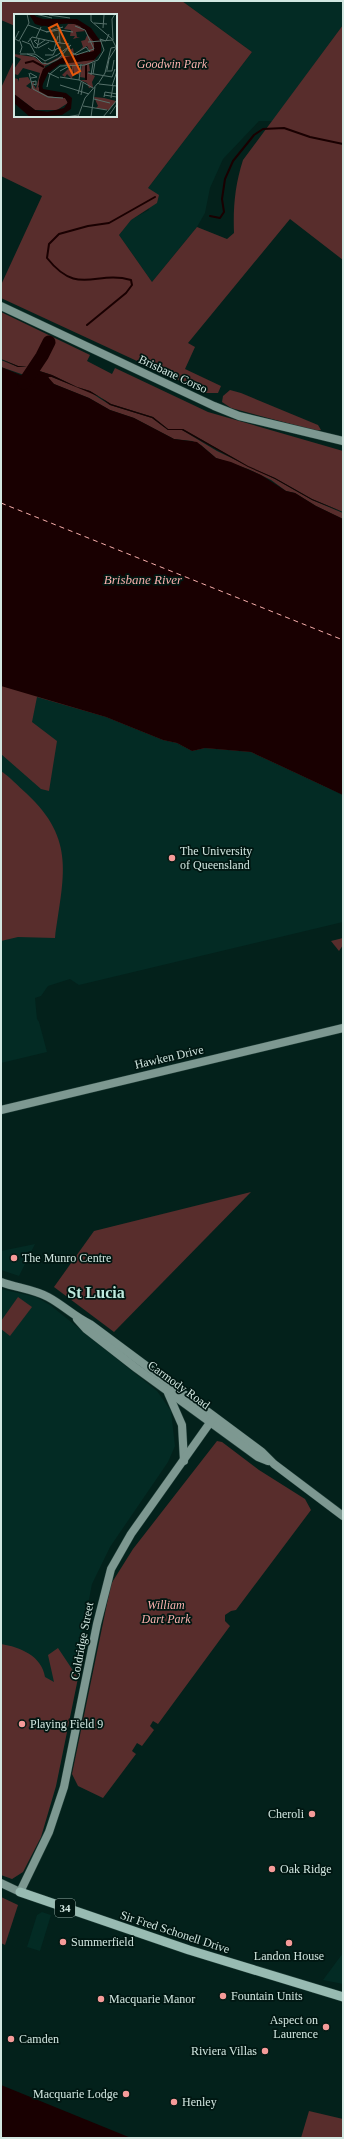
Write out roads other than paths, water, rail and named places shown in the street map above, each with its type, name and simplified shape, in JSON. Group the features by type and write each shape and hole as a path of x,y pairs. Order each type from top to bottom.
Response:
{"main road":[{"name":"Brisbane Corso","path":"1,306 208,404 240,416 343,442"},
{"name":"Hawken Drive","path":"1,1110 343,1028"},
{"name":"Carmody Road","path":"1,1282 30,1289 50,1298 76,1317 90,1324 258,1457 274,1464 343,1516"},
{"name":"Carmody Road","path":"76,1317 86,1329 166,1390 212,1420"},
{"path":"166,1390 182,1425 184,1462"},
{"name":"Coldridge Street","path":"20,1892 48,1833 64,1787 97,1624 109,1574 122,1547 184,1462 212,1420"},
{"name":"Sir Fred Schonell Drive","path":"1,1883 20,1892 189,1950 343,1997"}],"water":[{"path":"1,359 18,366 27,367 18,367"},
{"name":"Brisbane River","path":"1,367 23,376 27,376 28,367 52,375 77,387 90,391 99,397 52,377 48,377 54,384 89,398 110,410 134,418 174,439 197,442 216,458 231,462 261,475 286,491 295,493 316,506 343,519 343,795 251,752 205,748 192,751 177,743 163,740 106,717 1,686"},
{"path":"101,398 111,404 153,417 168,429 183,429 248,466 275,478 312,499 343,512 312,500 275,479 248,467 182,430 168,430 152,418 110,405"},
{"path":"1,2085 131,2138 1,2138"}],"waterway":[{"path":"210,216 220,218 224,212 222,199 225,179 233,161 254,135 263,129 284,128 310,137 343,144"},
{"path":"87,325 126,293 132,285 131,280 118,278 87,280 68,276 58,270 47,258 49,244 59,234 88,226 109,223 155,197"},
{"path":"24,383 42,356 49,342"}],"place":[{"name":"The University of Queensland","path":"172,858"},
{"name":"The Munro Centre","path":"14,1258"},
{"name":"Playing Field 9","path":"22,1724"},
{"name":"Cheroli","path":"312,1814"},
{"name":"Oak Ridge","path":"272,1869"},
{"name":"Summerfield","path":"63,1942"},
{"name":"Landon House","path":"289,1943"},
{"name":"Fountain Units","path":"223,1996"},
{"name":"Macquarie Manor","path":"101,1999"},
{"name":"Aspect on Laurence","path":"326,2027"},
{"name":"Camden","path":"11,2039"},
{"name":"Riviera Villas","path":"265,2051"},
{"name":"Macquarie Lodge","path":"126,2094"},
{"name":"Henley","path":"174,2102"}],"district":[{"name":"St Lucia","path":"96,1292"}],"park label":[{"name":"Goodwin Park","path":"172,64"},
{"name":"William Dart Park","path":"166,1612"}]}
